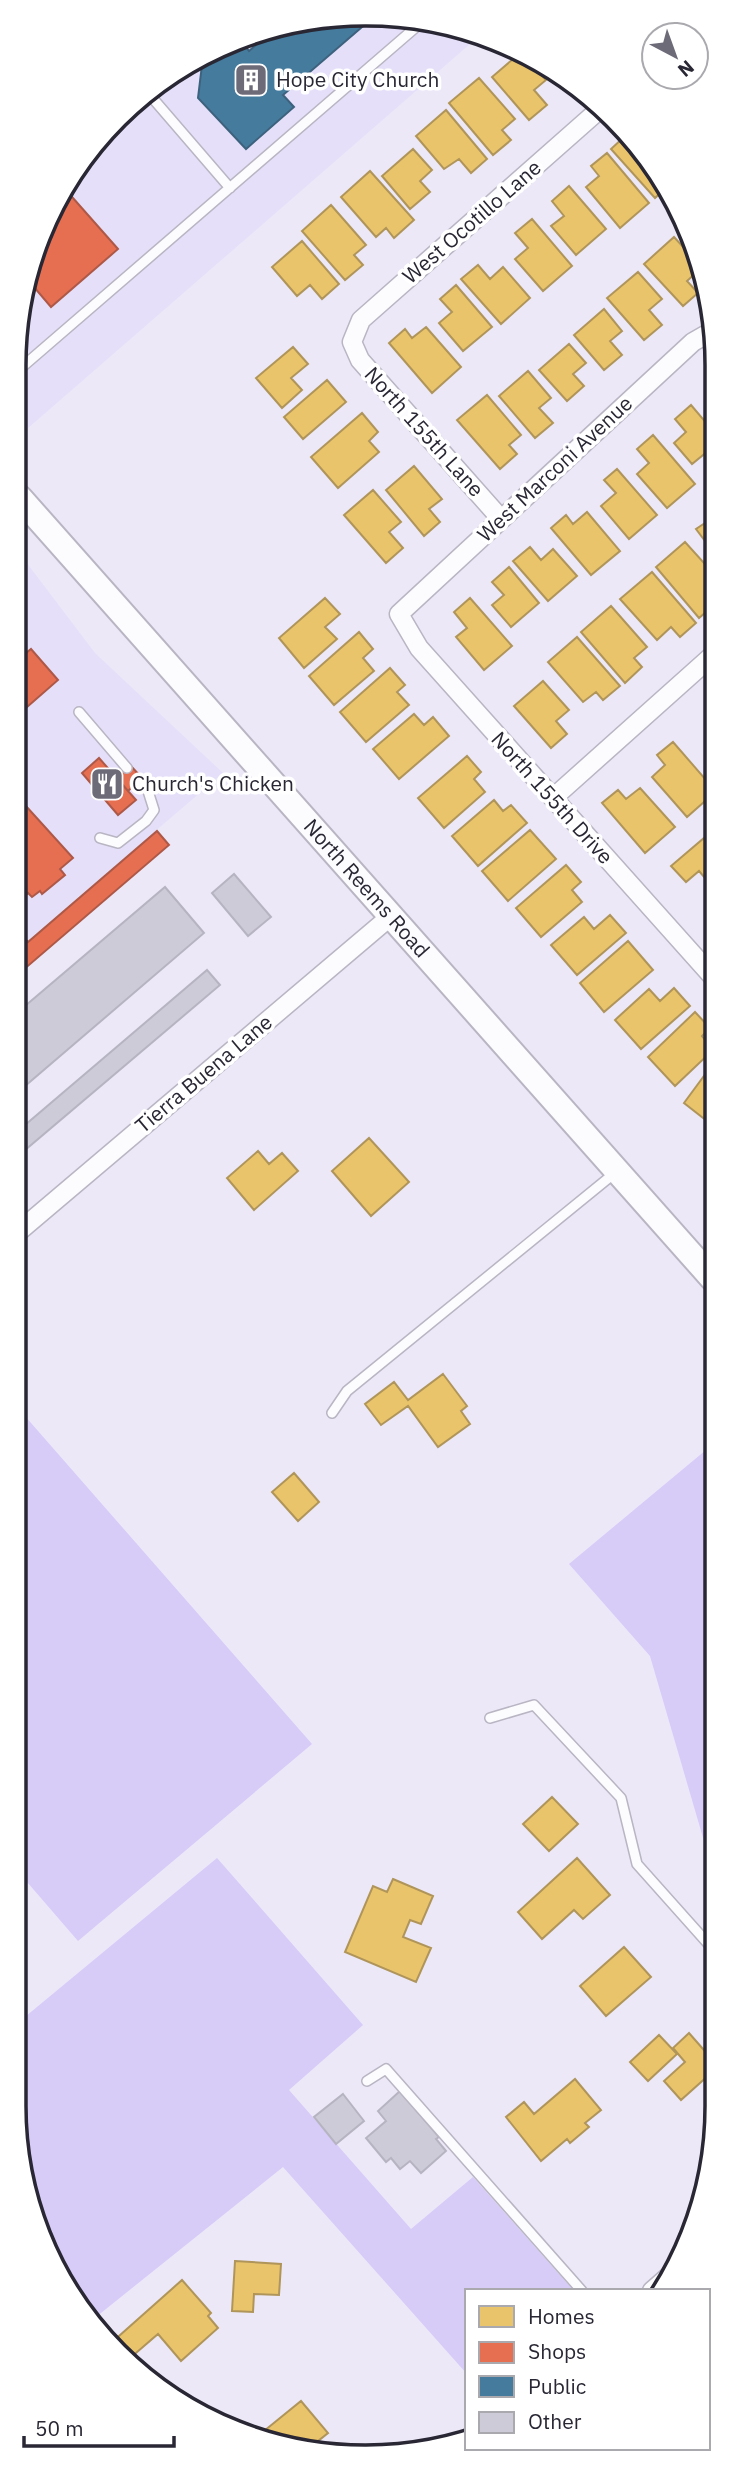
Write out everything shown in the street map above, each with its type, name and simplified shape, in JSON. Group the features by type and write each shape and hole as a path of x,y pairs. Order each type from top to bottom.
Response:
{"main road":[{"name":"North Reems Road","path":"26,505 705,1270"}],"street":[{"name":"West Ocotillo Lane","path":"352,342 361,320 594,115"},
{"name":"West Marconi Avenue","path":"399,614 693,342 703,336"},
{"name":"North 155th Lane","path":"352,342 360,360 501,519"},
{"name":"North 155th Drive","path":"399,614 419,648 705,967"},
{"path":"553,798 705,662"},
{"name":"Tierra Buena Lane","path":"26,1225 391,916"}],"lane":[{"path":"26,364 414,30"},
{"path":"154,100 230,188"},
{"path":"79,712 127,768"},
{"path":"100,838 118,843 146,821 154,810 148,791 139,781"},
{"path":"332,1413 356,1384 617,1171"},
{"path":"491,1718 534,1705 621,1798 636,1864 705,1940"},
{"path":"368,2081 386,2069 580,2289"}],"shaded area":[{"path":"343,27 388,27 432,33 471,43 26,430 29,321 44,256 61,215 83,177 110,142 142,110 177,83 215,61 256,44 299,33"},
{"path":"26,562 95,653 223,773 26,942"},
{"path":"26,1417 312,1744 78,1941 26,1881"},
{"path":"705,1451 705,1844 650,1656 569,1564"},
{"path":"217,1858 363,2025 289,2090 411,2229 473,2177 572,2289 465,2289 465,2372 283,2167 98,2315 61,2256 38,2193 27,2128 26,2016"}],"building: Homes":[{"path":"512,59 516,61 546,80 534,90 547,105 529,120 492,77"},
{"path":"479,78 515,119 502,130 511,140 493,155 449,103"},
{"path":"446,110 487,159 471,173 459,159 444,169 416,136"},
{"path":"620,141 658,195 655,198 611,149"},
{"path":"413,149 432,170 420,181 430,192 410,209 382,176"},
{"path":"607,153 649,203 620,228 586,187 599,176 591,166"},
{"path":"370,171 414,220 394,238 386,228 376,237 341,197"},
{"path":"569,186 606,229 576,255 551,226 564,216 552,201"},
{"path":"331,205 366,245 354,255 363,265 345,280 302,231"},
{"path":"532,219 572,266 543,291 515,259 528,248 515,233"},
{"path":"674,237 684,247 692,276 687,281 697,294 683,306 644,264"},
{"path":"302,241 339,284 322,299 310,285 297,296 272,267"},
{"path":"478,265 490,279 503,267 530,298 501,324 461,279"},
{"path":"638,272 662,299 649,310 662,325 644,340 607,298"},
{"path":"456,285 492,327 463,351 439,323 452,312 440,299"},
{"path":"604,309 622,331 610,341 622,355 604,370 574,335"},
{"path":"426,327 461,367 432,393 389,343 405,329 412,338"},
{"path":"569,344 586,363 573,374 584,386 567,401 539,370"},
{"path":"293,347 308,364 291,378 302,390 282,408 256,378"},
{"path":"528,371 551,398 539,408 553,423 535,438 499,396"},
{"path":"327,380 346,402 303,439 284,417"},
{"path":"487,395 521,435 509,445 517,454 500,469 457,420"},
{"path":"691,405 705,421 705,453 692,464 674,443 686,432 675,419"},
{"path":"362,413 378,432 369,441 379,452 338,488 311,457"},
{"path":"653,435 695,484 667,508 637,474 649,463 637,449"},
{"path":"414,466 442,499 429,509 440,522 424,536 386,490"},
{"path":"617,469 657,515 629,539 601,506 616,493 604,480"},
{"path":"373,490 401,522 389,532 403,548 386,563 344,515"},
{"path":"587,512 620,551 591,575 551,528 566,515 573,524"},
{"path":"705,523 705,541 696,529"},
{"path":"685,542 705,564 705,613 699,618 656,567"},
{"path":"530,547 541,560 553,549 577,576 548,601 513,561"},
{"path":"509,567 539,603 511,627 492,605 504,595 492,582"},
{"path":"652,572 696,623 680,637 671,627 657,640 620,599"},
{"path":"325,598 340,614 325,627 337,639 304,668 279,638"},
{"path":"470,598 512,646 484,670 456,637 467,628 454,612"},
{"path":"611,606 647,647 634,658 642,667 625,683 581,632"},
{"path":"359,632 373,649 363,658 374,671 334,705 309,676"},
{"path":"577,637 620,686 603,700 596,692 583,702 548,662"},
{"path":"390,668 405,685 397,692 409,705 366,742 340,712"},
{"path":"543,681 569,710 556,721 567,734 551,748 514,706"},
{"path":"414,714 424,725 433,717 449,736 399,779 373,749"},
{"path":"673,742 705,779 705,801 687,817 652,777 665,765 657,755"},
{"path":"467,756 481,772 474,779 485,792 444,828 418,798"},
{"path":"640,788 675,827 645,853 602,803 618,790 626,799"},
{"path":"494,800 503,811 511,805 527,823 478,866 452,836"},
{"path":"530,830 556,859 508,901 482,871"},
{"path":"705,839 705,878 699,871 686,882 671,866"},
{"path":"566,865 581,882 572,890 582,902 541,937 516,908"},
{"path":"610,915 626,933 577,975 551,945 584,917 594,929"},
{"path":"628,941 653,970 604,1012 580,983"},
{"path":"674,988 690,1006 641,1049 615,1020 649,989 660,1001"},
{"path":"695,1012 705,1023 705,1033 702,1036 705,1040 705,1058 675,1086 648,1057"},
{"path":"705,1074 705,1120 684,1103"},
{"path":"369,1138 409,1182 371,1216 332,1171"},
{"path":"258,1151 269,1164 282,1153 298,1171 254,1210 227,1178"},
{"path":"443,1374 467,1406 461,1411 470,1424 438,1447 408,1406 381,1425 365,1404 394,1382 408,1400"},
{"path":"294,1473 319,1502 298,1521 272,1492"},
{"path":"552,1797 578,1824 549,1851 523,1824"},
{"path":"577,1858 610,1895 583,1919 574,1910 542,1939 518,1912"},
{"path":"393,1879 433,1896 421,1924 410,1920 403,1937 431,1948 416,1982 345,1952 373,1886 387,1892"},
{"path":"624,1947 651,1977 606,2016 580,1986"},
{"path":"689,2033 705,2051 705,2078 681,2100 664,2081 685,2062 673,2048"},
{"path":"659,2035 677,2054 648,2081 630,2062"},
{"path":"575,2079 601,2110 585,2123 589,2127 570,2143 567,2139 541,2161 506,2117 524,2102 534,2114"},
{"path":"235,2261 281,2264 279,2295 254,2294 253,2312 232,2311"},
{"path":"182,2280 211,2313 208,2316 218,2328 181,2361 158,2334 135,2354 118,2337"},
{"path":"301,2401 328,2433 318,2441 266,2430"}],"building: Shops":[{"path":"72,197 118,249 51,307 35,289 44,256"},
{"path":"31,649 58,680 26,708 26,653"},
{"name":"Church's Chicken","path":"99,758 136,800 118,815 82,773"},
{"path":"130,765 142,778 128,791 116,777"},
{"path":"26,806 73,858 60,869 65,875 42,894 40,891 32,897 28,893 26,895"},
{"path":"157,831 169,845 26,968 26,940 28,942"}],"building: Public":[{"name":"Hope City Church","path":"363,26 283,95 294,107 246,149 198,98 202,69 247,48 249,51 258,44 299,33"}],"building: Other":[{"path":"234,874 271,917 248,936 212,893"},
{"path":"165,887 204,933 26,1085 26,1005"},
{"path":"207,970 220,985 26,1149 26,1124"},
{"path":"400,2091 439,2137 436,2139 446,2151 421,2173 410,2161 400,2169 391,2158 386,2162 366,2138 386,2121 378,2111"},
{"path":"343,2094 364,2121 336,2144 314,2117"}],"place":[{"name":"Hope City Church","path":"251,80"},
{"name":"Church's Chicken","path":"107,784"}]}
